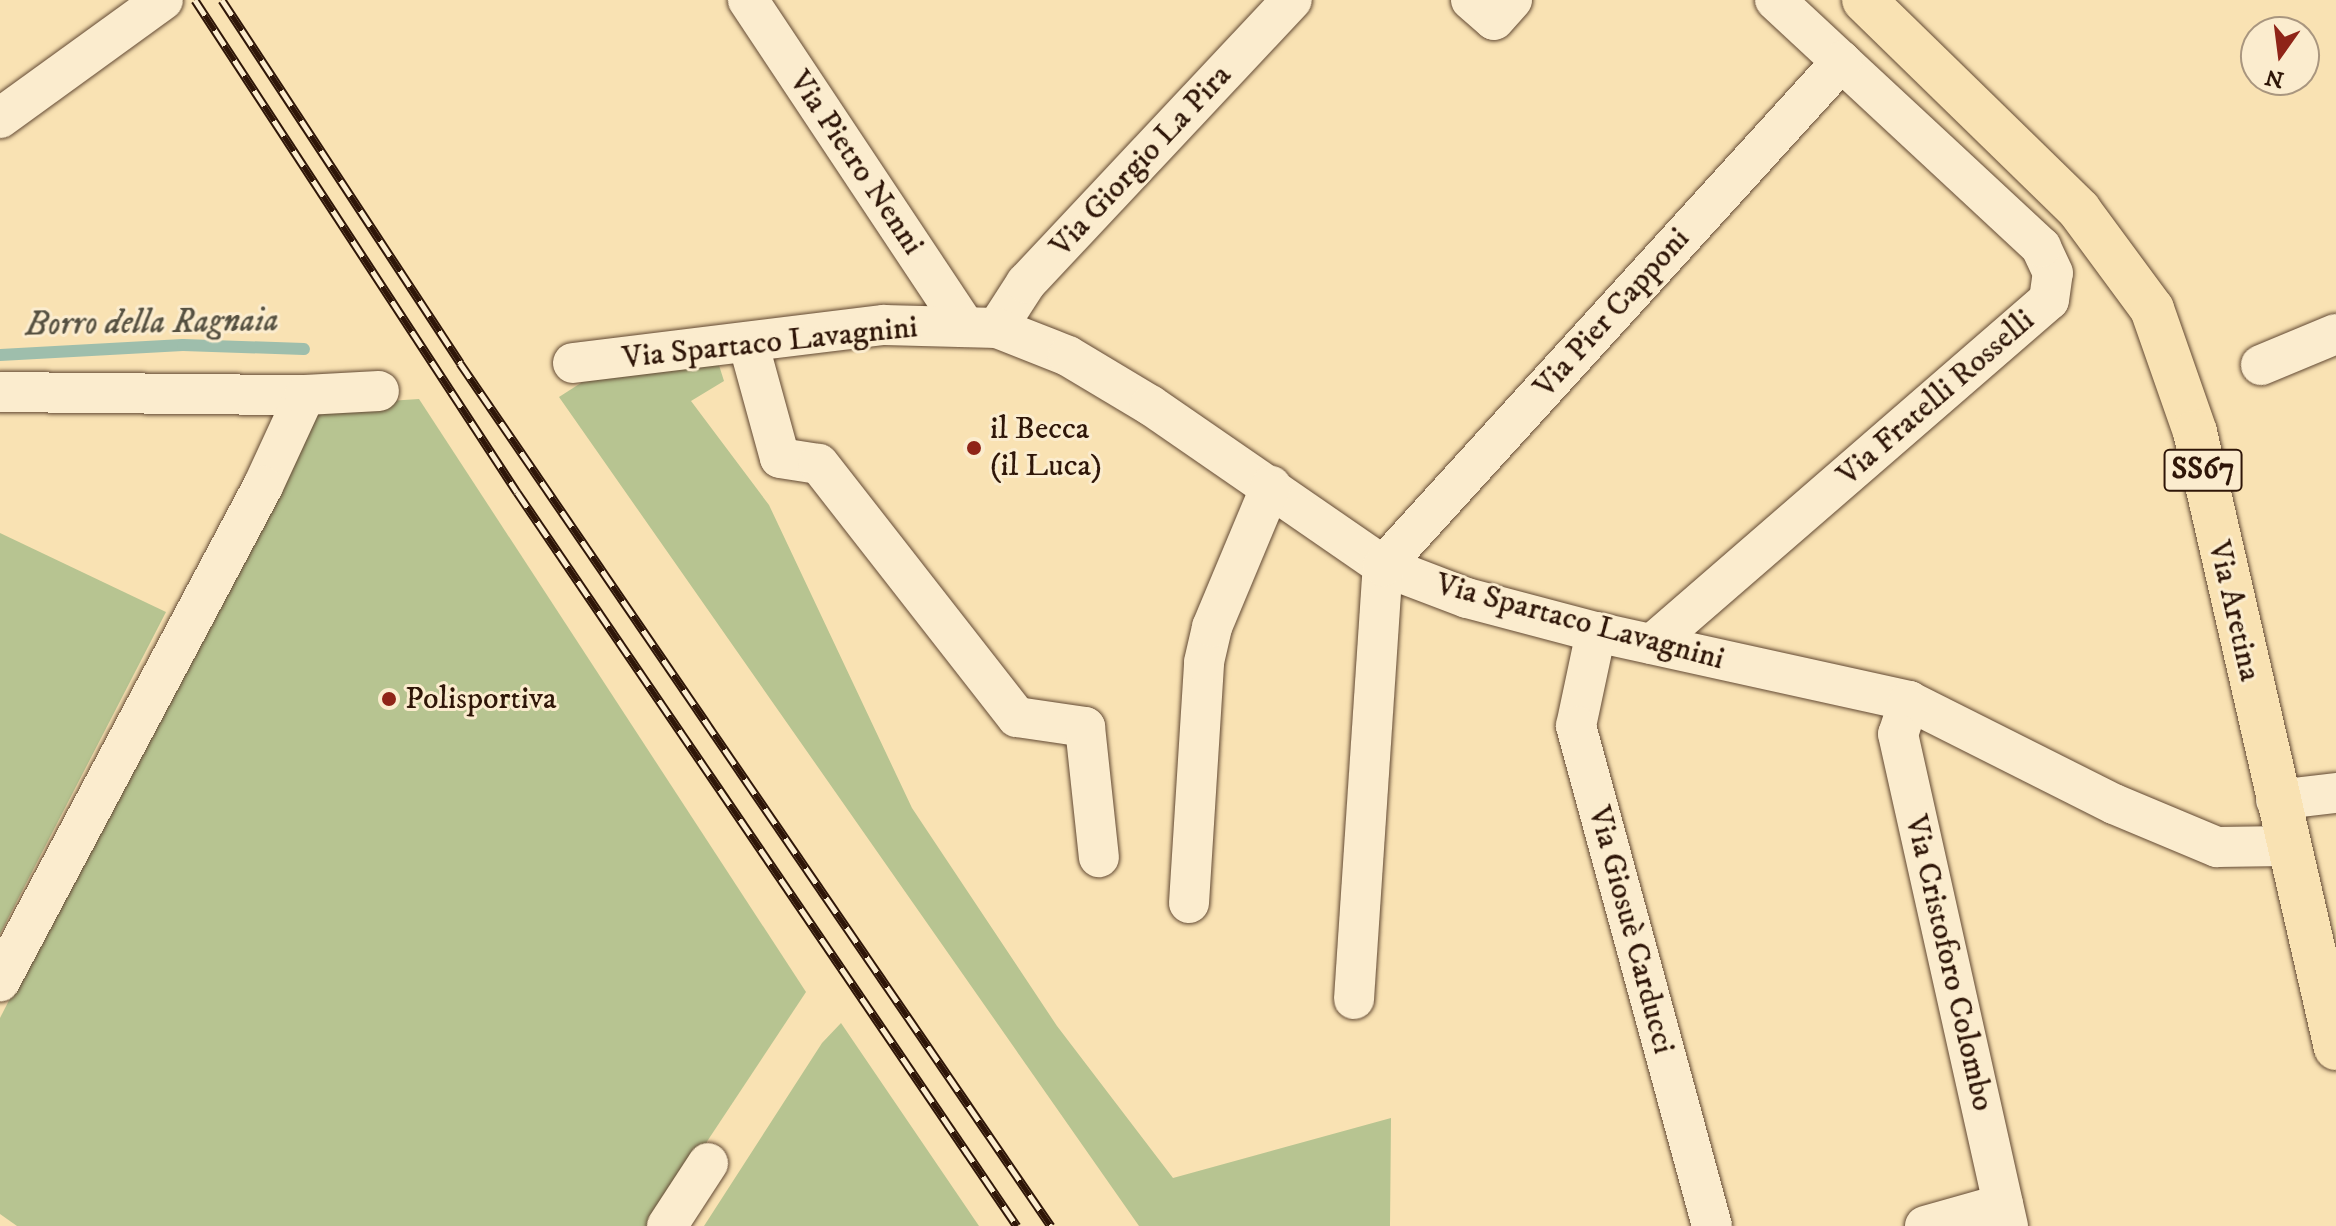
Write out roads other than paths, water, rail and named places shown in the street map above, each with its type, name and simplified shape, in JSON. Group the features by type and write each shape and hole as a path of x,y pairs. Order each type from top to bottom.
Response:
{"main road":[{"name":"Via Aretina","path":"1864,0 2079,210 2152,309 2195,432 2276,800 2336,1048"}],"street":[{"path":"0,118 163,0"},
{"name":"Via Pietro Nenni","path":"748,0 981,328"},
{"name":"Via Giorgio La Pira","path":"981,328 1292,0"},
{"path":"1471,0 1494,20 1512,0"},
{"name":"Via Fratelli Rosselli","path":"1652,644 2049,300 2053,273 2041,247 1775,0"},
{"name":"Via Pier Capponi","path":"1383,566 1842,61"},
{"name":"Via Spartaco Lavagnini","path":"573,363 884,325 981,328 1068,356 1271,486 1383,566 1467,598 1596,632 1909,701 2114,804 2217,847 2287,846"},
{"path":"2261,365 2336,334"},
{"path":"748,342 780,458 819,464 1017,717 1085,727 1099,857"},
{"path":"0,392 305,395 379,391"},
{"path":"0,981 263,486 305,395"},
{"path":"1189,903 1204,662 1212,627 1271,486"},
{"path":"1354,999 1383,566"},
{"name":"Via Giosuè Carducci","path":"1596,632 1576,726 1712,1226"},
{"name":"Via Cristoforo Colombo","path":"1909,701 1898,734 2006,1215"},
{"path":"2276,800 2336,793"},
{"path":"667,1226 708,1163"},
{"path":"1925,1226 2006,1215"}],"waterway":[{"name":"Borro della Ragnaia","path":"0,355 183,345 304,349"}],"railway":[{"path":"195,0 517,492 1017,1226"},
{"path":"222,0 460,363 1051,1226"}],"place":[{"name":"il Becca (il Luca)","path":"974,448"},
{"name":"Polisportiva","path":"389,699"}]}
